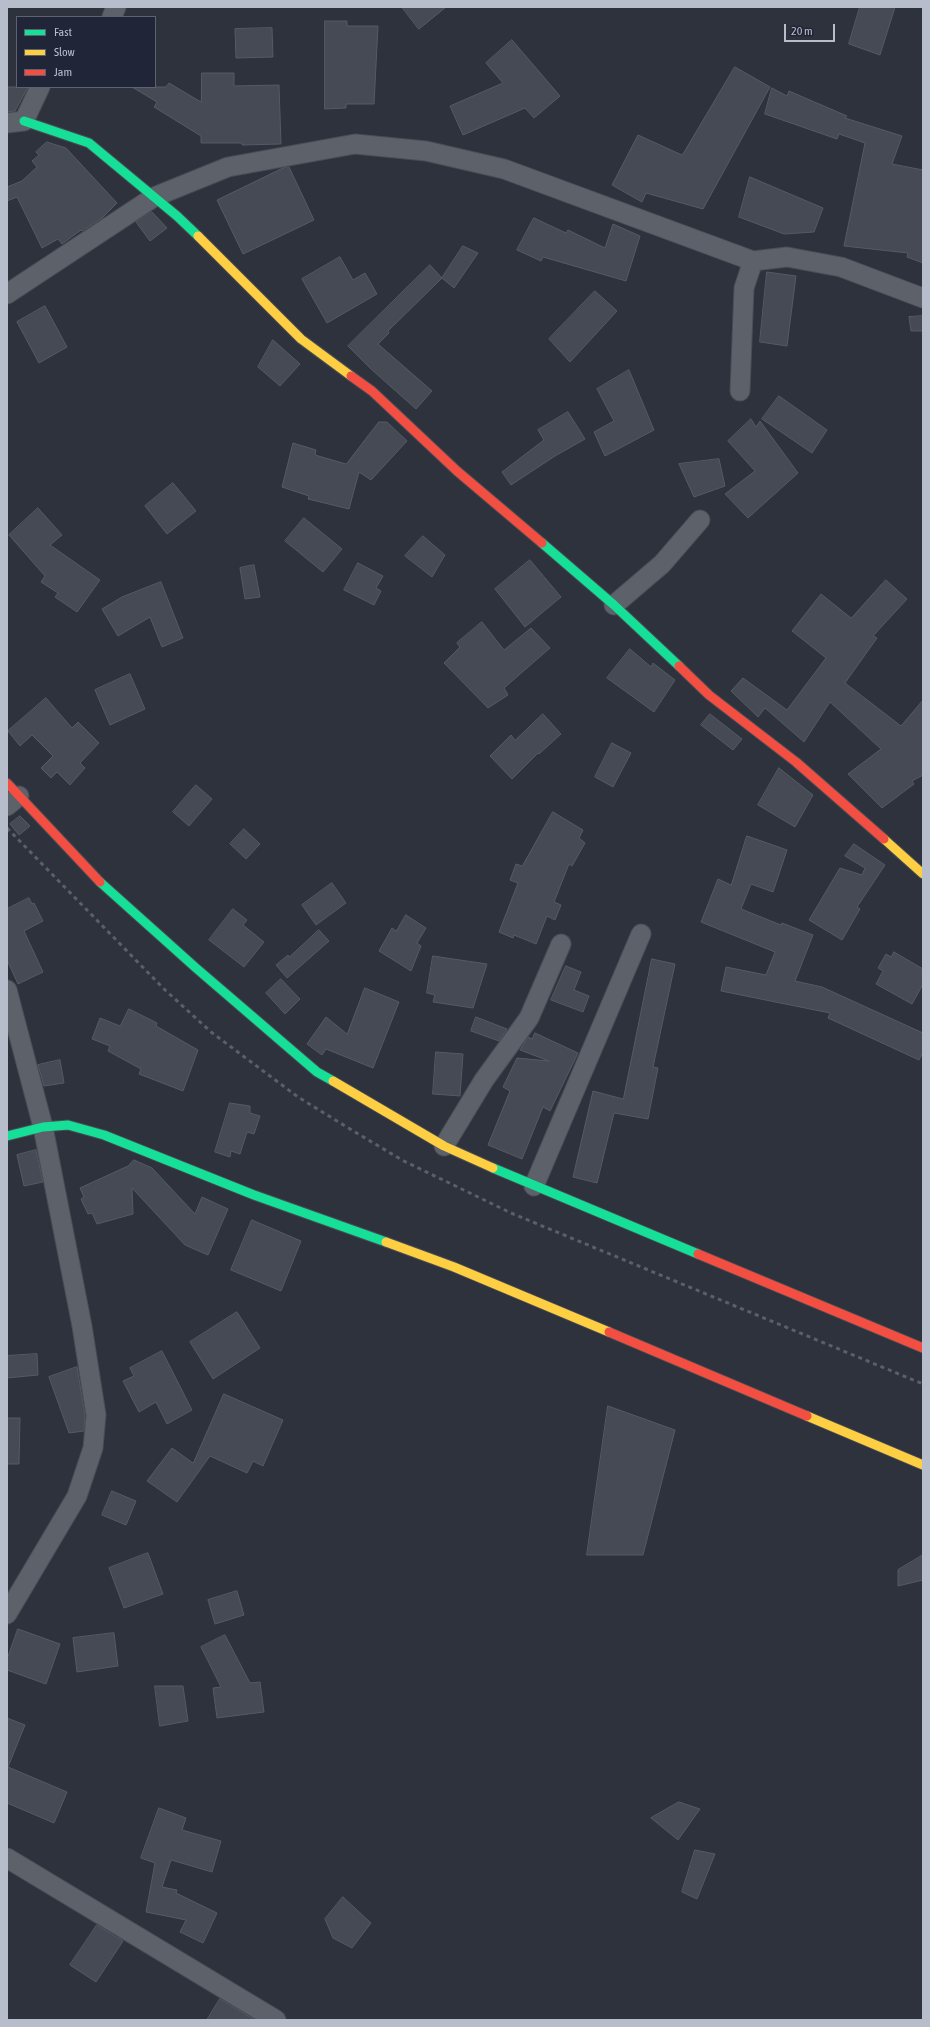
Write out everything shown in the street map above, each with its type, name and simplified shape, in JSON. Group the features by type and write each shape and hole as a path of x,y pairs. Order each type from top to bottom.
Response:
{"street":[{"path":"39,88 15,122 88,143 177,216 302,339 372,391 457,471 614,605 709,695 796,762 923,874"},
{"path":"7,294 154,197 228,167 355,144 426,151 504,169 753,261 787,257 841,267 923,298"},
{"path":"740,391 744,288 753,261"},
{"path":"614,605 662,564 700,520"},
{"path":"11,795 90,872 196,968 317,1072 444,1146 534,1186 923,1348"},
{"path":"534,1186 641,934"},
{"path":"444,1146 484,1080 529,1018 561,944"},
{"path":"7,990 43,1127 82,1326 96,1415 93,1448 77,1496 7,1614"},
{"path":"7,1136 43,1127 68,1125 104,1135 254,1195 454,1267 923,1465"},
{"path":"7,1858 276,2020"}],"building":[{"path":"402,7 446,7 419,29"},
{"path":"860,7 895,7 880,55 849,44"},
{"path":"325,21 347,21 347,26 378,26 374,104 346,104 346,108 325,109"},
{"path":"272,28 273,57 236,58 235,29"},
{"path":"512,40 560,96 534,118 525,108 463,135 450,106 503,83 486,63"},
{"path":"735,67 770,87 703,209 646,193 642,202 612,185 638,135 682,155"},
{"path":"202,73 234,73 234,86 279,85 281,144 242,145 242,143 201,143 201,136 154,107 157,102 134,88 166,87 169,83 201,102"},
{"path":"7,87 27,88 15,111 7,112"},
{"path":"772,88 787,96 789,91 847,116 845,118 902,136 892,164 923,170 923,263 907,257 908,253 844,246 865,143 839,134 837,139 765,114"},
{"path":"47,142 66,148 117,203 102,218 82,231 81,230 62,244 58,239 42,248 17,197 7,201 7,187 22,181 37,167 32,161 39,155 36,152"},
{"path":"289,167 314,220 243,254 217,200 283,168"},
{"path":"750,177 823,208 814,232 784,234 739,217"},
{"path":"152,212 167,228 150,241 136,222"},
{"path":"534,218 566,233 568,230 605,248 613,224 640,236 626,281 543,257 541,261 517,250"},
{"path":"463,246 478,253 454,288 442,278"},
{"path":"340,257 353,280 365,273 377,294 327,323 302,279"},
{"path":"430,265 442,278 388,331 389,333 378,344 432,391 416,409 371,369 348,346"},
{"path":"767,272 796,276 787,346 760,342"},
{"path":"595,291 617,311 570,362 549,339"},
{"path":"45,306 67,347 39,363 17,322"},
{"path":"923,316 923,331 911,331 909,317"},
{"path":"273,340 300,364 280,386 258,367"},
{"path":"629,370 654,430 605,456 594,432 614,421 597,389"},
{"path":"779,396 827,430 812,453 762,419"},
{"path":"568,412 585,439 555,456 511,485 502,472 544,440 538,430"},
{"path":"751,419 756,427 760,421 798,473 748,518 725,494 755,471 728,441"},
{"path":"379,422 387,422 407,441 371,480 359,472 349,509 308,499 309,496 282,487 293,443 316,450 315,455 346,464"},
{"path":"719,459 725,486 694,497 679,464"},
{"path":"173,483 196,511 167,534 145,506"},
{"path":"38,508 62,535 50,545 100,580 77,612 55,597 58,593 41,582 45,576 9,535"},
{"path":"304,518 342,549 323,572 285,541"},
{"path":"423,536 445,555 432,577 405,556"},
{"path":"530,560 561,597 525,627 495,589"},
{"path":"358,563 383,576 376,588 381,591 374,605 344,590"},
{"path":"254,565 260,597 245,599 240,568"},
{"path":"886,580 907,599 873,636 877,638 845,683 901,726 923,700 923,775 912,781 914,784 882,808 848,774 881,749 830,702 804,742 765,708 758,717 731,691 743,678 787,710 826,658 792,631 821,594 851,618"},
{"path":"161,582 183,638 162,647 150,617 118,636 102,609 122,597"},
{"path":"482,622 504,650 531,628 550,648 504,688 508,695 488,708 444,663 460,647 457,643"},
{"path":"630,649 651,667 653,663 675,680 654,712 607,678"},
{"path":"130,674 145,709 110,725 95,690"},
{"path":"46,698 72,728 78,722 99,743 80,763 85,768 70,785 57,772 51,778 41,768 53,756 32,735 20,746 8,731"},
{"path":"543,714 561,734 539,754 538,753 512,779 490,756 511,735 515,740"},
{"path":"710,714 742,739 733,750 701,725"},
{"path":"612,743 631,753 613,787 595,777"},
{"path":"779,768 813,795 795,827 758,805"},
{"path":"196,785 212,799 189,826 173,812"},
{"path":"553,812 583,830 579,838 585,843 572,866 569,864 554,902 561,905 555,920 547,916 536,944 514,935 513,938 499,932 518,883 510,880 516,864 522,866"},
{"path":"20,816 30,826 19,835 10,824"},
{"path":"244,829 260,844 246,859 230,844"},
{"path":"747,836 787,850 773,892 751,884 741,909 781,925 782,923 813,935 795,981 822,987 923,1033 923,1052 919,1060 828,1018 830,1013 721,991 726,967 766,975 775,952 701,922 718,879 731,885"},
{"path":"854,844 885,865 857,907 860,909 842,940 809,920 840,868 862,875 865,868 845,856"},
{"path":"332,883 346,903 316,925 302,905"},
{"path":"29,898 32,904 34,903 43,921 24,931 43,972 18,984 7,960 7,909"},
{"path":"233,909 247,920 243,925 264,942 244,967 209,940"},
{"path":"406,915 426,928 417,943 421,946 411,971 379,951 392,928 396,931"},
{"path":"319,930 329,941 287,978 276,965 288,955 289,957"},
{"path":"894,952 923,969 923,984 912,1004 876,984 883,971 878,968 886,954 891,957"},
{"path":"433,956 487,964 473,1008 433,1002 435,995 427,993"},
{"path":"652,959 675,964 653,1067 658,1068 648,1119 614,1113 597,1183 573,1177 593,1091 623,1099"},
{"path":"566,966 581,972 574,990 589,996 583,1012 551,1000"},
{"path":"281,979 300,999 285,1014 266,993"},
{"path":"365,988 399,1002 373,1068 326,1049 322,1055 307,1044 326,1017 347,1034"},
{"path":"129,1009 157,1023 156,1026 198,1050 183,1091 139,1074 141,1069 108,1051 110,1046 92,1039 100,1018 120,1026"},
{"path":"476,1017 507,1029 499,1041 471,1031"},
{"path":"535,1033 578,1053 550,1111 543,1107 522,1159 488,1145 510,1091 503,1087 517,1058 549,1061 520,1050 528,1037 532,1039"},
{"path":"436,1052 463,1054 460,1096 433,1094"},
{"path":"60,1060 64,1083 44,1086 38,1065"},
{"path":"230,1103 250,1106 250,1113 260,1116 254,1134 247,1132 240,1154 231,1151 230,1157 215,1152"},
{"path":"36,1150 43,1182 24,1186 17,1155"},
{"path":"134,1160 152,1168 195,1214 202,1197 228,1209 208,1255 185,1245 132,1188 133,1214 97,1224 92,1213 88,1214 81,1199 84,1197 80,1188 128,1166"},
{"path":"252,1220 301,1241 281,1291 231,1270"},
{"path":"237,1312 260,1348 213,1379 190,1342"},
{"path":"162,1351 192,1410 167,1424 156,1402 139,1412 123,1381 134,1376 130,1368"},
{"path":"37,1354 38,1375 7,1378 7,1356"},
{"path":"77,1367 85,1415 84,1431 69,1433 49,1377"},
{"path":"224,1394 283,1420 263,1466 253,1461 247,1473 210,1456 177,1502 147,1481 172,1448 193,1463"},
{"path":"608,1406 675,1430 643,1555 587,1555"},
{"path":"7,1418 20,1418 19,1464 7,1464"},
{"path":"112,1491 136,1501 126,1525 102,1515"},
{"path":"148,1553 163,1594 124,1608 109,1568"},
{"path":"923,1555 923,1580 898,1586 898,1570"},
{"path":"237,1591 244,1615 215,1624 208,1600"},
{"path":"18,1629 60,1644 46,1684 7,1670 7,1660"},
{"path":"114,1633 118,1666 77,1672 73,1638"},
{"path":"225,1635 250,1683 260,1682 264,1712 217,1718 213,1688 221,1687 201,1647"},
{"path":"155,1686 183,1686 188,1721 160,1726"},
{"path":"7,1718 25,1725 8,1767 67,1792 54,1823 7,1803"},
{"path":"679,1802 700,1809 678,1840 651,1818"},
{"path":"159,1808 186,1818 182,1830 221,1841 212,1872 171,1860 162,1887 177,1890 176,1893 217,1913 203,1943 180,1932 186,1920 146,1912 155,1863 141,1858"},
{"path":"695,1850 715,1854 697,1899 682,1892"},
{"path":"343,1897 371,1923 352,1948 333,1938 325,1919"},
{"path":"97,1925 123,1941 96,1982 70,1965"},
{"path":"220,1999 255,2020 207,2020"}],"railway":[{"path":"7,828 164,989 211,1032 298,1097 350,1129 402,1160 511,1213 923,1384"}],"traffic: fast":[{"path":"24,121 89,143 177,216 198,236"},
{"path":"542,543 614,605 679,666"},
{"path":"100,882 196,968 317,1072 333,1081"},
{"path":"7,1136 43,1127 68,1125 104,1135 254,1195 386,1242"},
{"path":"493,1168 698,1254"}],"traffic: slow":[{"path":"198,236 301,339 351,376"},
{"path":"884,839 923,874"},
{"path":"333,1081 444,1146 493,1168"},
{"path":"386,1242 454,1267 609,1332"},
{"path":"807,1416 923,1465"}],"traffic: jam":[{"path":"351,376 372,391 457,471 542,543"},
{"path":"679,666 709,695 796,762 884,839"},
{"path":"7,783 100,882"},
{"path":"698,1254 923,1348"},
{"path":"609,1332 807,1416"}]}
